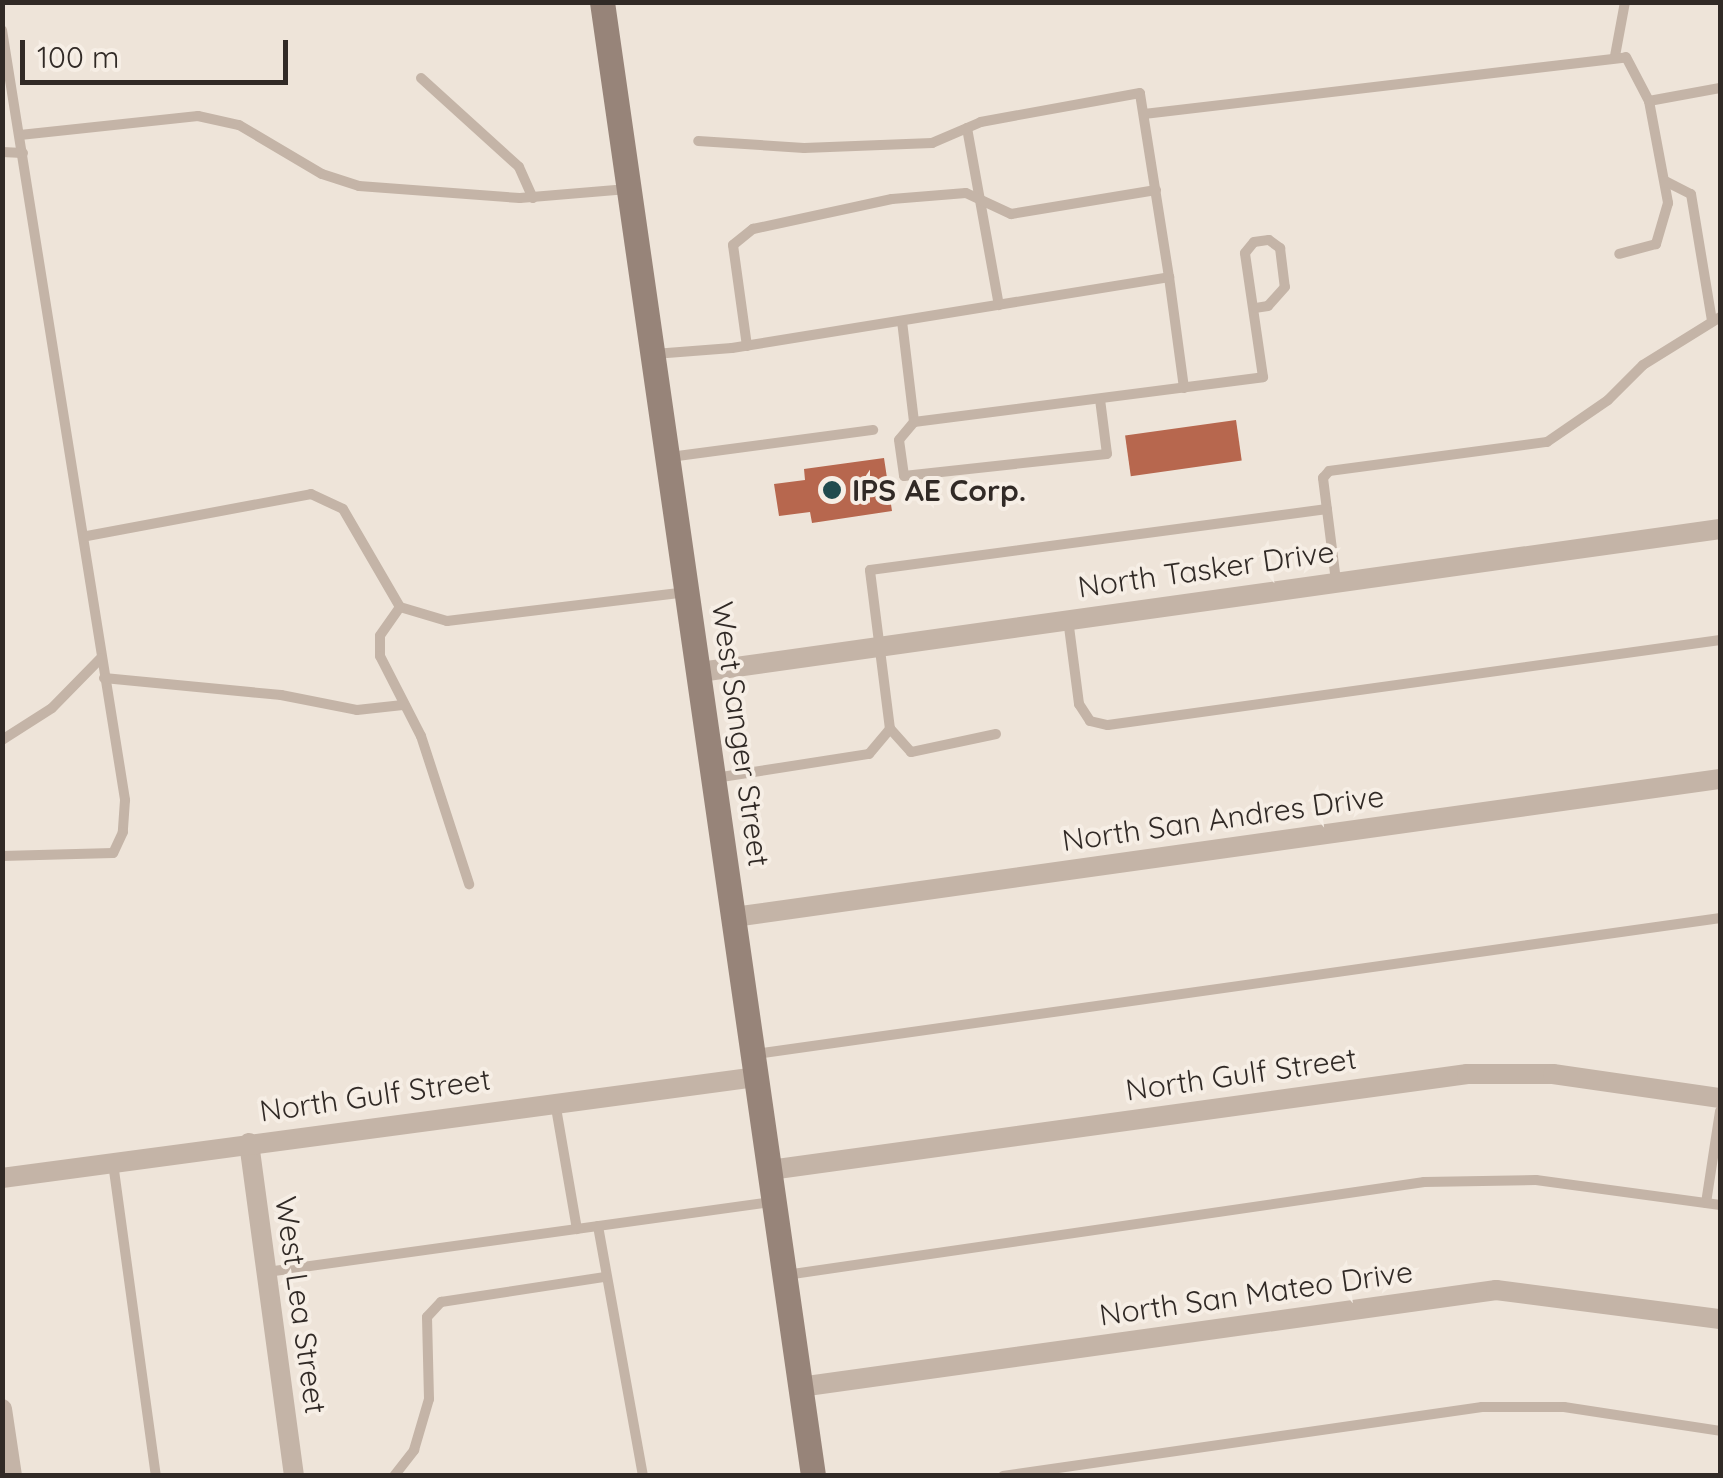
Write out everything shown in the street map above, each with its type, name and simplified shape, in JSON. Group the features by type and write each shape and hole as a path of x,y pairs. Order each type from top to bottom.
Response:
{"main road":[{"name":"West Sanger Street","path":"602,2 812,1476"}],"street":[{"name":"North Tasker Drive","path":"700,672 1720,529"},
{"name":"North San Andres Drive","path":"734,917 1720,779"},
{"name":"North Gulf Street","path":"2,1178 554,1102 755,1066"},
{"name":"North Gulf Street","path":"770,1170 1467,1074 1554,1074 1720,1098"},
{"name":"West Lea Street","path":"248,1143 294,1476"},
{"name":"North San Mateo Drive","path":"800,1387 1496,1290 1720,1319"},
{"path":"2,1408 12,1476"}],"lane":[{"path":"1615,56 1626,2"},
{"path":"2,30 8,105 20,135 87,536 101,658 126,800 113,852 2,856"},
{"path":"1144,114 1626,57 1642,76 1649,100 1665,181 1665,227 1656,244 1619,254"},
{"path":"422,78 519,167 533,198"},
{"path":"1649,100 1720,88"},
{"path":"698,141 804,148 932,142 967,128 1140,93 1184,388"},
{"path":"20,135 198,116 239,126 322,174 359,186 533,198 629,189"},
{"path":"967,128 998,305"},
{"path":"2,152 23,153"},
{"path":"1336,581 1323,478 1329,471 1548,442 1608,400 1643,365 1716,319 1702,231 1690,194 1665,181"},
{"path":"747,346 733,245 753,228 892,200 966,193 1012,214 1156,190"},
{"path":"1100,399 1107,454 904,476 899,440 914,422 1263,377 1245,253 1254,242 1269,240 1280,248 1285,287 1268,306 1256,308"},
{"path":"653,354 747,346 1169,277"},
{"path":"902,321 914,422"},
{"path":"668,458 874,430"},
{"path":"87,536 311,494 343,509 400,607 447,621 688,592"},
{"path":"996,734 911,752 890,729 870,570 1327,510"},
{"path":"400,607 380,636 380,656 421,736 469,884"},
{"path":"1068,619 1078,704 1090,721 1108,725 1720,640"},
{"path":"2,740 52,708 101,658"},
{"path":"104,678 281,696 357,710 403,705"},
{"path":"714,778 869,754 890,729"},
{"path":"755,1066 1720,918"},
{"path":"554,1102 577,1229"},
{"path":"1706,1203 1720,1110"},
{"path":"112,1162 156,1476"},
{"path":"784,1275 1424,1182 1536,1180 1720,1205"},
{"path":"266,1272 774,1201"},
{"path":"598,1226 643,1476"},
{"path":"394,1476 414,1450 429,1398 427,1317 441,1302 605,1277"},
{"path":"1003,1476 1482,1408 1564,1408 1720,1431"}],"building":[{"path":"1236,420 1242,461 1131,476 1125,436"},
{"name":"IPS AE Corp.","path":"884,458 892,511 812,523 810,512 779,516 774,484 805,480 804,469"}],"place":[{"name":"IPS AE Corp.","path":"832,490"}]}
